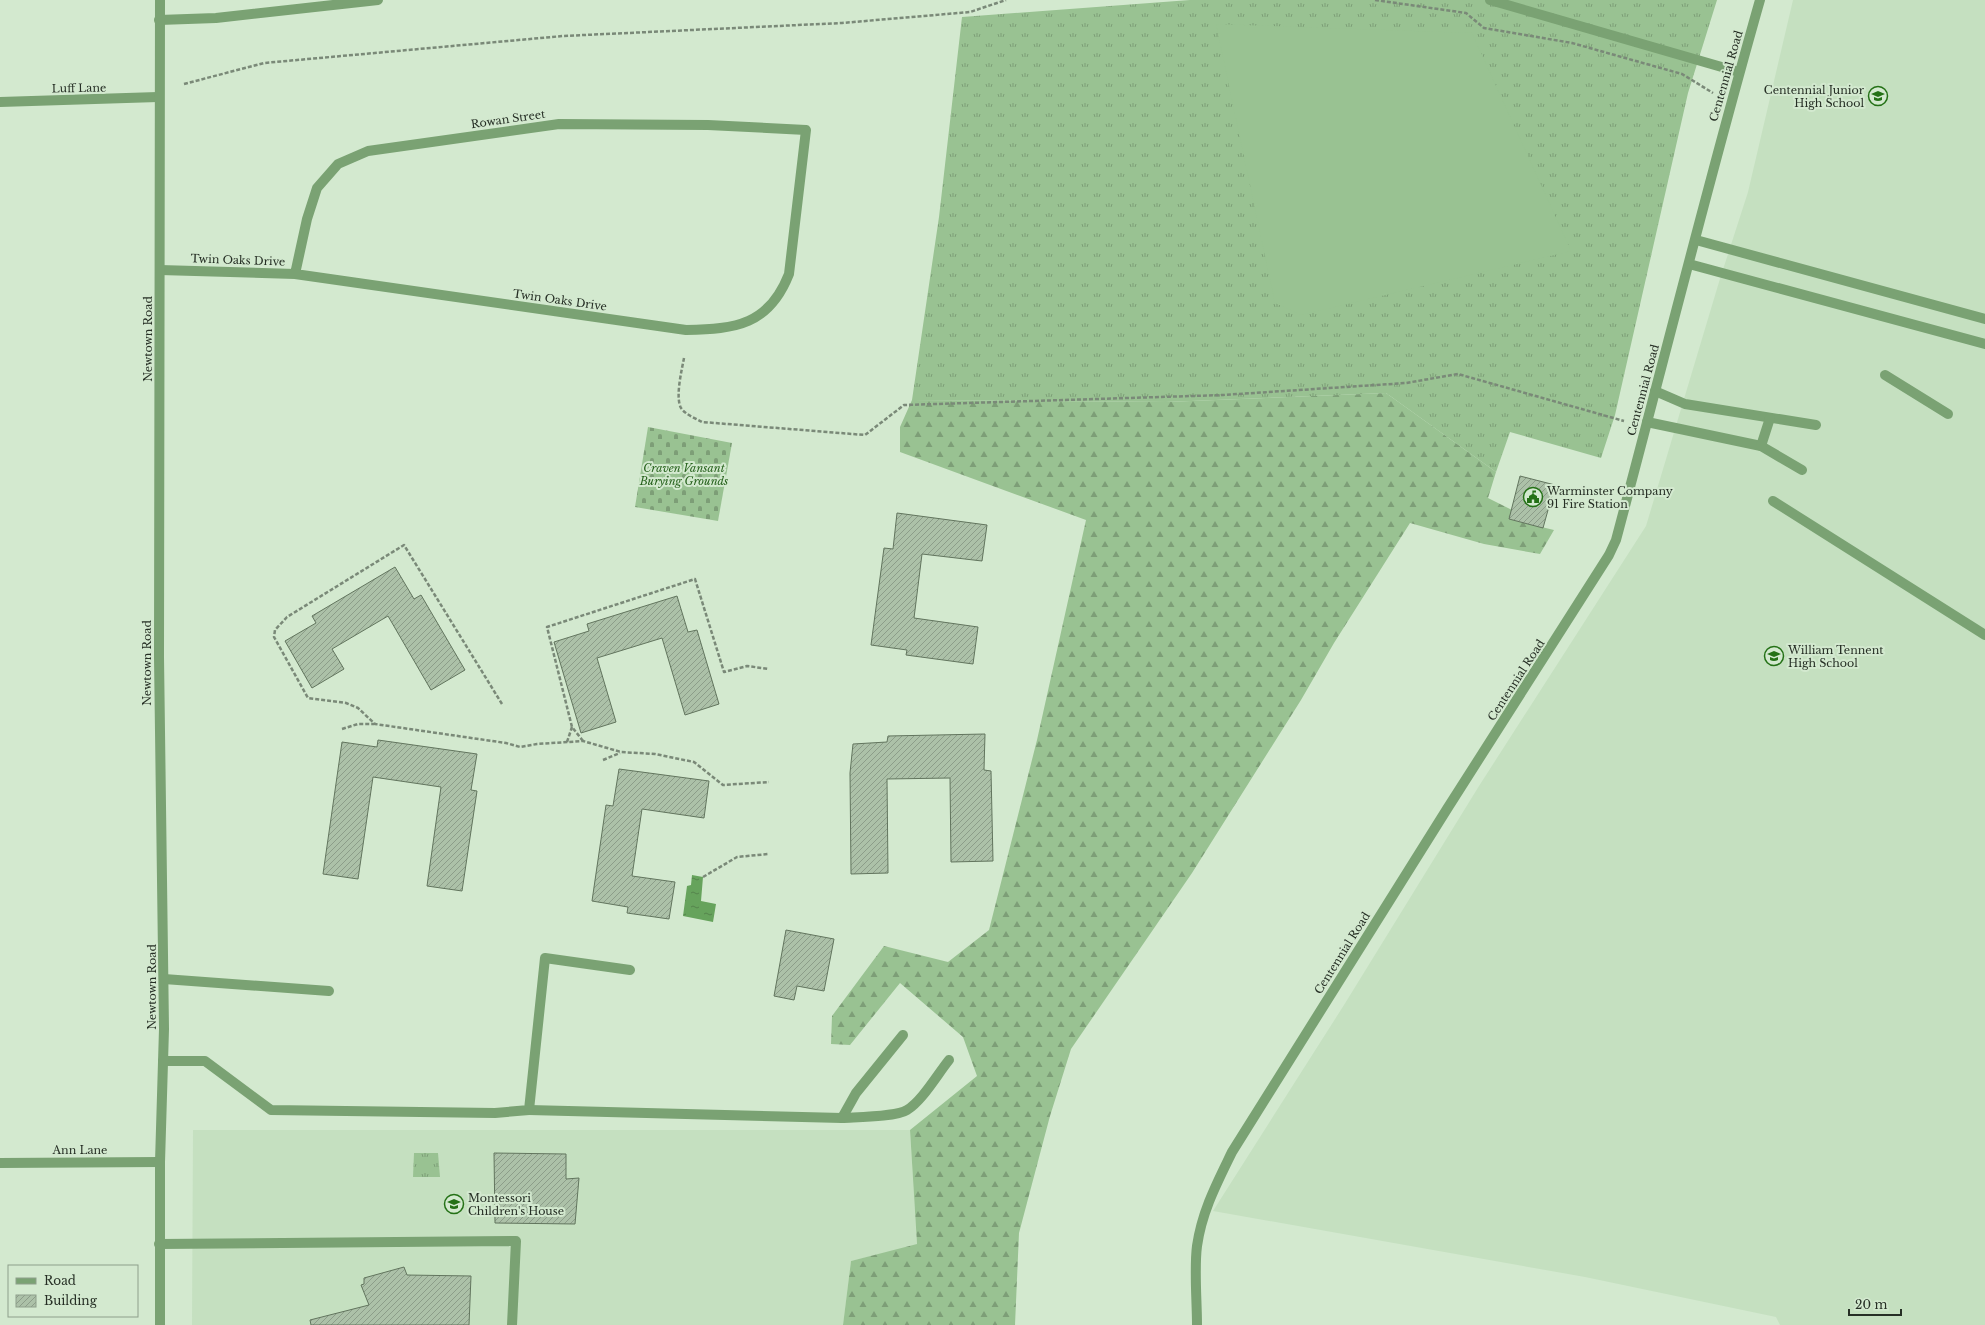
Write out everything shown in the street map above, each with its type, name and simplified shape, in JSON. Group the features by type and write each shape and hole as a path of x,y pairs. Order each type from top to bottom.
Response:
{"street":[{"name":"Newtown Road","path":"160,0 158,97 160,270 159,657 164,979 159,1244 160,1325"},
{"path":"159,20 216,18 378,0"},
{"path":"1490,0 1739,72"},
{"name":"Centennial Road","path":"1198,1325 1197,1248 1200,1227 1209,1198 1229,1158 1447,809 1609,555 1616,540 1739,72 1760,0"},
{"name":"Luff Lane","path":"0,102 158,97"},
{"name":"Rowan Street","path":"295,274 307,219 317,188 338,164 368,151 559,124 708,125 806,130"},
{"name":"Twin Oaks Drive","path":"160,270 295,274 686,330 720,330 745,324 764,312 782,292 789,274 806,130"},
{"path":"1696,240 1985,319"},
{"path":"1689,264 1985,344"},
{"path":"1884,374 1948,414"},
{"path":"1655,391 1685,404 1816,425"},
{"path":"1761,446 1770,418"},
{"path":"1647,422 1761,446 1802,470"},
{"path":"1773,501 1985,635"},
{"path":"529,1110 545,958 630,970"},
{"path":"164,979 329,991"},
{"path":"842,1118 856,1093 903,1035"},
{"path":"163,1061 205,1061 271,1110 495,1113 529,1110 842,1118 898,1114 906,1110 918,1100 949,1060"},
{"name":"Ann Lane","path":"0,1163 160,1162"},
{"path":"159,1244 516,1241 512,1325"}],"path":[{"path":"184,84 264,63 563,36 842,23 940,15 970,12 1006,0"},
{"path":"1375,0 1466,13 1484,28 1572,42 1682,74 1713,93"},
{"path":"684,358 679,394 681,407 690,416 702,422 865,435 904,405 1224,395 1406,383 1458,374 1624,420"},
{"path":"375,724 358,708 346,703 308,698 274,637 275,630 287,617 404,545 502,704"},
{"path":"583,741 572,727 547,627 695,579 724,672 747,666 769,669"},
{"path":"342,729 358,724 375,724 506,743 520,747 583,741 621,752 655,754 694,762 723,785 769,782"},
{"path":"567,742 572,727"},
{"path":"603,760 621,752"},
{"path":"703,877 737,857 768,854"}],"shaded area":[{"name":"William Tennent High School","path":"1793,0 1985,0 1985,1325 1780,1325 1776,1317 1585,1277 1213,1211 1344,1005 1479,786 1646,526 1719,282 1748,192"},
{"path":"193,1130 910,1130 917,1245 851,1261 843,1325 192,1325"}],"green space":[{"path":"1190,0 1717,0 1688,93 1615,415 1601,458 1510,432 1496,472 1386,393 1166,402 912,400 939,217 962,17"},
{"path":"1216,24 1472,33 1571,251 1301,315 1275,303"},
{"path":"1386,393 1496,472 1488,498 1512,510 1509,519 1554,530 1540,554 1484,544 1410,523 1192,873 1071,1049 1050,1116 1019,1233 1015,1325 843,1325 851,1261 917,1244 910,1130 977,1076 963,1037 900,983 850,1045 831,1044 832,1016 884,946 948,962 989,930 1037,740 1086,520 900,452 900,427 912,400 1166,402"},
{"name":"Craven Vansant Burying Grounds","path":"648,427 732,443 718,521 635,507"},
{"path":"414,1153 438,1153 440,1177 413,1177"}],"water":[{"path":"692,875 703,877 701,901 716,904 713,922 683,916 687,886 691,885"}],"building":[{"name":"Warminster Company 91 Fire Station","path":"1520,476 1555,485 1543,528 1509,519"},
{"path":"897,513 987,525 982,561 922,554 914,618 978,627 973,664 906,655 907,650 871,645 884,548 893,549"},
{"path":"395,567 414,599 421,595 465,670 431,690 388,616 332,649 344,669 312,688 285,641 316,623 312,616"},
{"path":"677,596 688,632 697,630 719,704 685,715 662,638 597,658 616,722 581,733 554,642 589,631 587,624"},
{"path":"985,734 984,770 991,771 993,861 951,862 950,778 887,779 888,873 851,874 850,773 853,744 887,742 888,736"},
{"path":"378,740 477,754 471,790 477,791 462,891 427,886 441,787 373,777 358,879 323,874 342,742 377,747"},
{"path":"619,769 709,781 704,818 642,809 632,876 675,882 669,919 627,913 628,907 592,901 606,805 613,806"},
{"path":"786,930 834,939 824,991 797,986 794,1000 774,996"},
{"path":"494,1153 566,1154 566,1179 579,1178 575,1224 495,1223"},
{"path":"404,1267 407,1275 471,1276 469,1325 311,1325 310,1320 369,1305 361,1285 364,1284 364,1278"}],"place":[{"name":"Centennial Junior High School","path":"1878,96"},
{"name":"Warminster Company 91 Fire Station","path":"1533,497"},
{"name":"William Tennent High School","path":"1774,656"},
{"name":"Montessori Children's House","path":"454,1204"}]}
